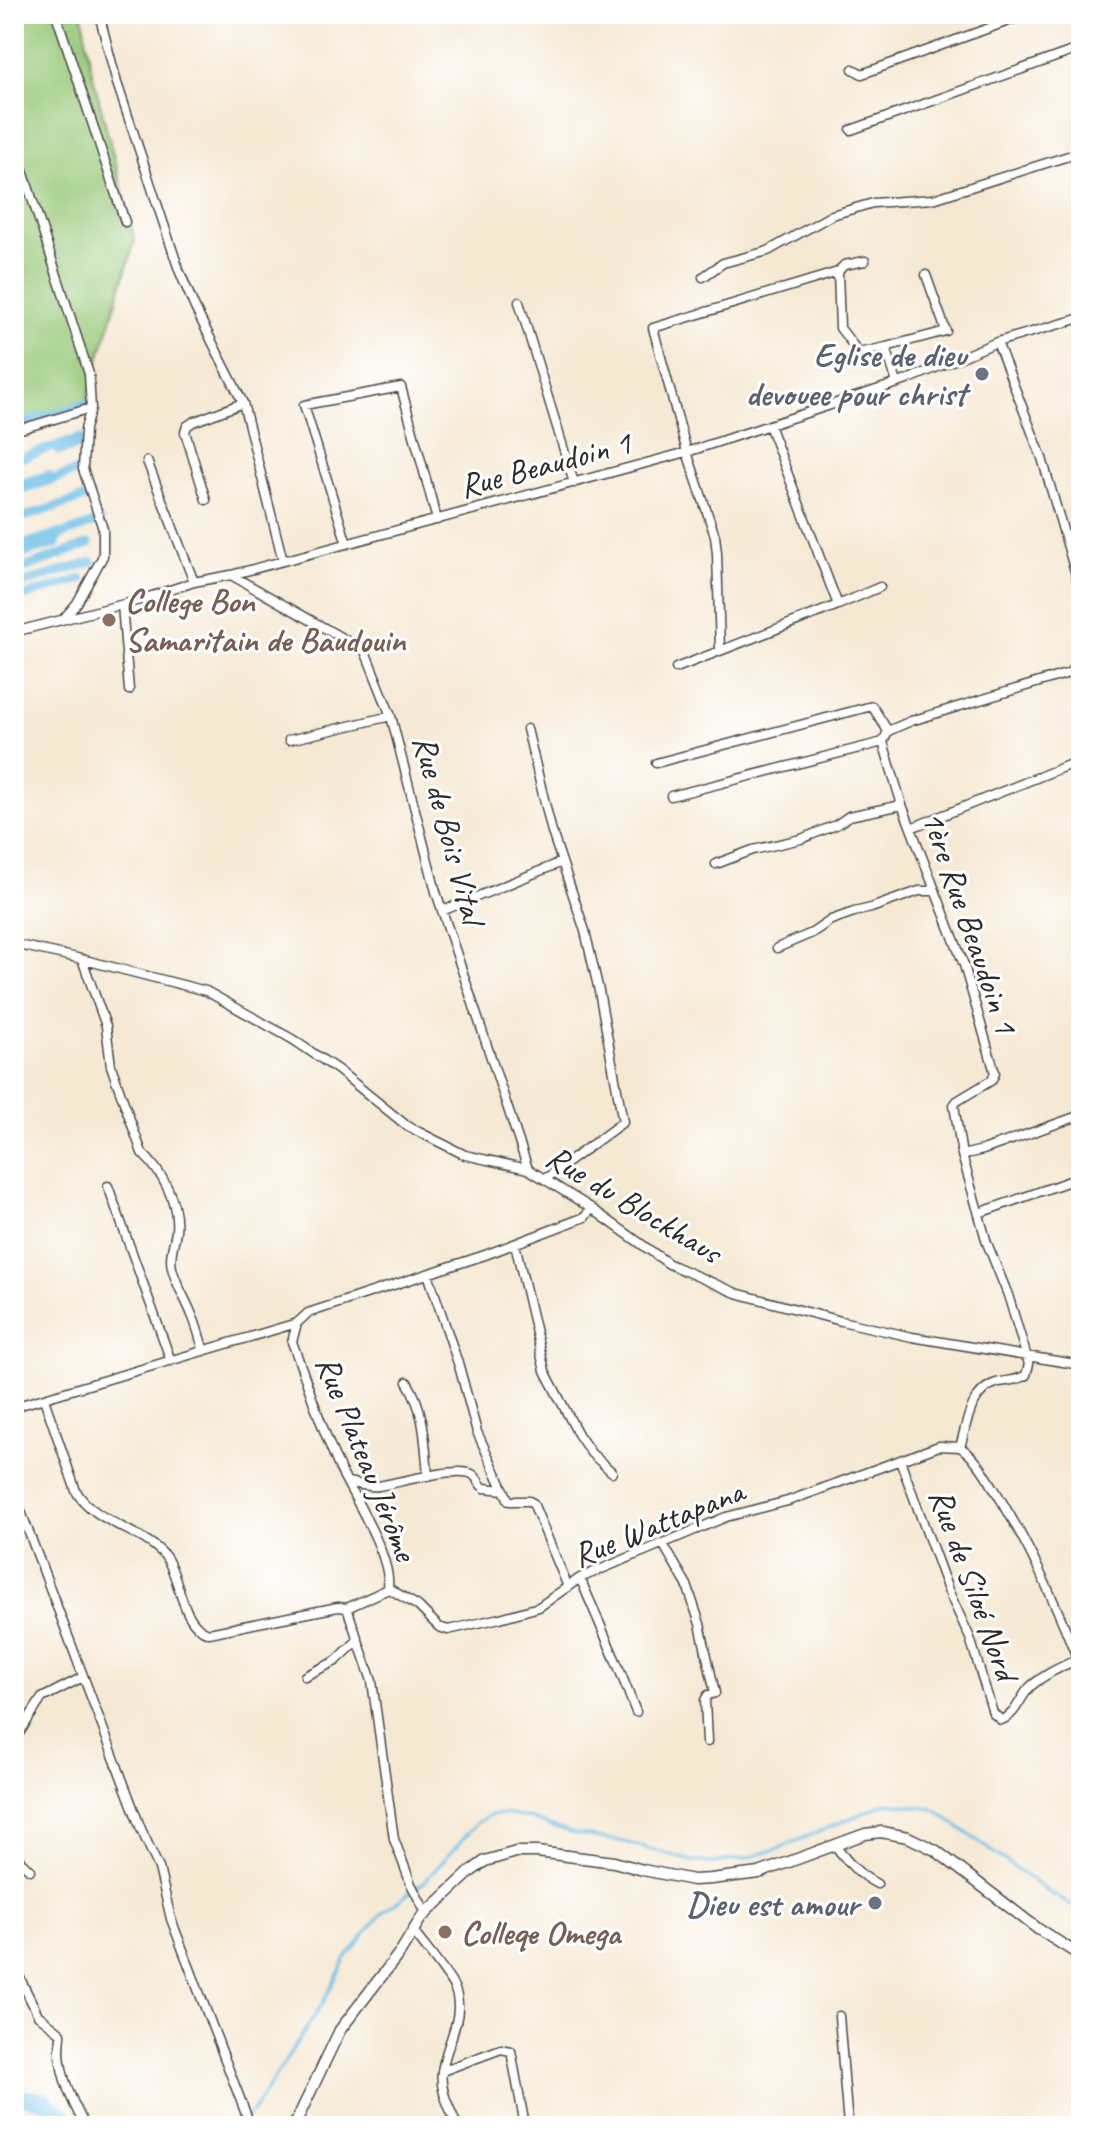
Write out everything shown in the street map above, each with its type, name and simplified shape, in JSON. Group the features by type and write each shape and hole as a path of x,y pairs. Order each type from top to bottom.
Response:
{"street":[{"path":"56,14 125,222"},
{"path":"99,14 117,83 179,270 243,403 283,561"},
{"path":"853,69 862,74 1028,14"},
{"path":"851,130 1081,48"},
{"path":"14,143 89,374 91,408 85,429 83,469 103,529 103,556 79,601 61,621"},
{"path":"703,277 723,263 768,251 832,215 873,203 933,199 1081,152"},
{"path":"720,650 715,536 687,452 653,328 838,272 844,265 865,261"},
{"path":"838,272 840,328 859,353 946,331 926,275"},
{"path":"519,302 574,483"},
{"name":"Rue Beaudoin 1","path":"14,632 687,452 897,383 997,342 1081,318"},
{"path":"997,342 1042,458 1081,586"},
{"path":"886,347 897,383"},
{"path":"347,544 304,405 401,387 437,520"},
{"path":"206,500 185,432 187,426 243,403"},
{"path":"14,431 91,408"},
{"path":"769,425 838,605"},
{"path":"147,461 194,582"},
{"name":"Rue de Bois Vital","path":"231,575 365,651 391,716 442,911 528,1169"},
{"path":"676,668 880,587"},
{"path":"122,605 129,690"},
{"path":"671,796 883,742 888,731 911,721 1069,673 1081,660"},
{"path":"656,763 872,706 888,731"},
{"path":"289,740 391,716"},
{"path":"527,729 552,832 585,931 623,1122 545,1179"},
{"name":"1ère Rue Beaudoin 1","path":"883,742 902,805 964,965 995,1073 992,1080 954,1105 962,1155 987,1243 1008,1295 1026,1355"},
{"path":"911,828 1081,760"},
{"path":"716,864 753,850 801,839 836,825 849,816 902,805"},
{"path":"442,911 562,862"},
{"path":"777,948 812,933 831,920 919,891 935,891"},
{"name":"Rue du Blockhaus","path":"14,944 206,991 292,1039 338,1070 407,1126 465,1155 528,1169 591,1208 669,1264 736,1293 912,1337 1081,1365"},
{"path":"82,959 106,1026 111,1066 142,1153 163,1178 174,1207 176,1226 170,1256 173,1272 204,1351"},
{"path":"962,1155 1081,1115"},
{"path":"979,1213 1081,1177"},
{"path":"108,1186 171,1361"},
{"name":"Rue Plateau Jérôme","path":"44,1399 81,1500 164,1555 195,1625 204,1632 347,1608 388,1588 389,1579 377,1543 339,1467 292,1342 297,1323 308,1313 515,1244 585,1217 591,1208"},
{"path":"515,1244 545,1371 578,1434 591,1453 612,1472"},
{"path":"428,1274 477,1432 509,1501 533,1503 568,1587"},
{"path":"14,1407 297,1323"},
{"path":"1026,1355 1029,1364 1026,1375 1013,1382 997,1383 982,1390 972,1405 960,1447 976,1460 1015,1523 1047,1584 1079,1664"},
{"path":"407,1382 422,1412 428,1476"},
{"name":"Rue Wattapana","path":"388,1588 418,1606 439,1627 448,1630 539,1607 580,1578 726,1517 788,1501 939,1446 960,1447"},
{"name":"Rue de Siloé Nord","path":"900,1460 948,1590 970,1638 993,1713 1001,1720 1008,1717 1027,1689 1049,1673 1079,1664"},
{"path":"347,1482 368,1487 428,1476 468,1473 477,1478 478,1484 484,1488 504,1490"},
{"path":"14,1493 141,1829 159,1868 171,1919 249,2122"},
{"path":"663,1544 687,1585 700,1624 715,1693 705,1700 707,1742"},
{"path":"580,1578 636,1712"},
{"path":"347,1608 372,1681 394,1839 426,1913"},
{"path":"305,1676 336,1661 358,1640"},
{"path":"14,1741 42,1698 83,1677"},
{"path":"294,2126 340,2030 426,1913 485,1861 516,1852 614,1862 693,1880 759,1873 865,1834 881,1832 908,1837 935,1850 1038,1929 1081,1956"},
{"path":"835,1845 861,1876 877,1884"},
{"path":"14,1855 30,1870"},
{"path":"413,1931 453,1987 457,2001 457,2021 442,2071 442,2085 457,2126"},
{"path":"14,1966 38,2015 61,2033 60,2051 65,2083 85,2126"},
{"path":"839,2016 848,2126"},
{"path":"1081,2024 1073,2036 1081,2072"},
{"path":"442,2071 508,2049 511,2051 525,2126"}],"green space":[{"path":"14,14 82,14 91,68 135,241 86,402 14,424"}],"waterway":[{"path":"14,426 85,404"},
{"path":"14,460 80,438"},
{"path":"59,451 80,445"},
{"path":"14,493 80,470"},
{"path":"14,485 49,475"},
{"path":"14,520 90,496"},
{"path":"14,556 56,544 58,536 99,521"},
{"path":"14,547 61,533"},
{"path":"14,572 89,544"},
{"path":"14,586 92,562"},
{"path":"14,599 82,579"},
{"path":"237,2126 253,2111 324,2001 346,1958 382,1913 424,1882 478,1822 491,1815 529,1818 573,1833 712,1863 748,1858 780,1848 887,1803 934,1809 1048,1892 1081,1910"},
{"path":"14,2096 45,2101 74,2126"}],"place":[{"name":"Eglise de dieu devouee pour christ","path":"982,374"},
{"name":"College Bon Samaritain de Baudouin","path":"109,620"},
{"name":"Dieu est amour","path":"875,1903"},
{"name":"Colleqe Omega","path":"445,1932"}]}
